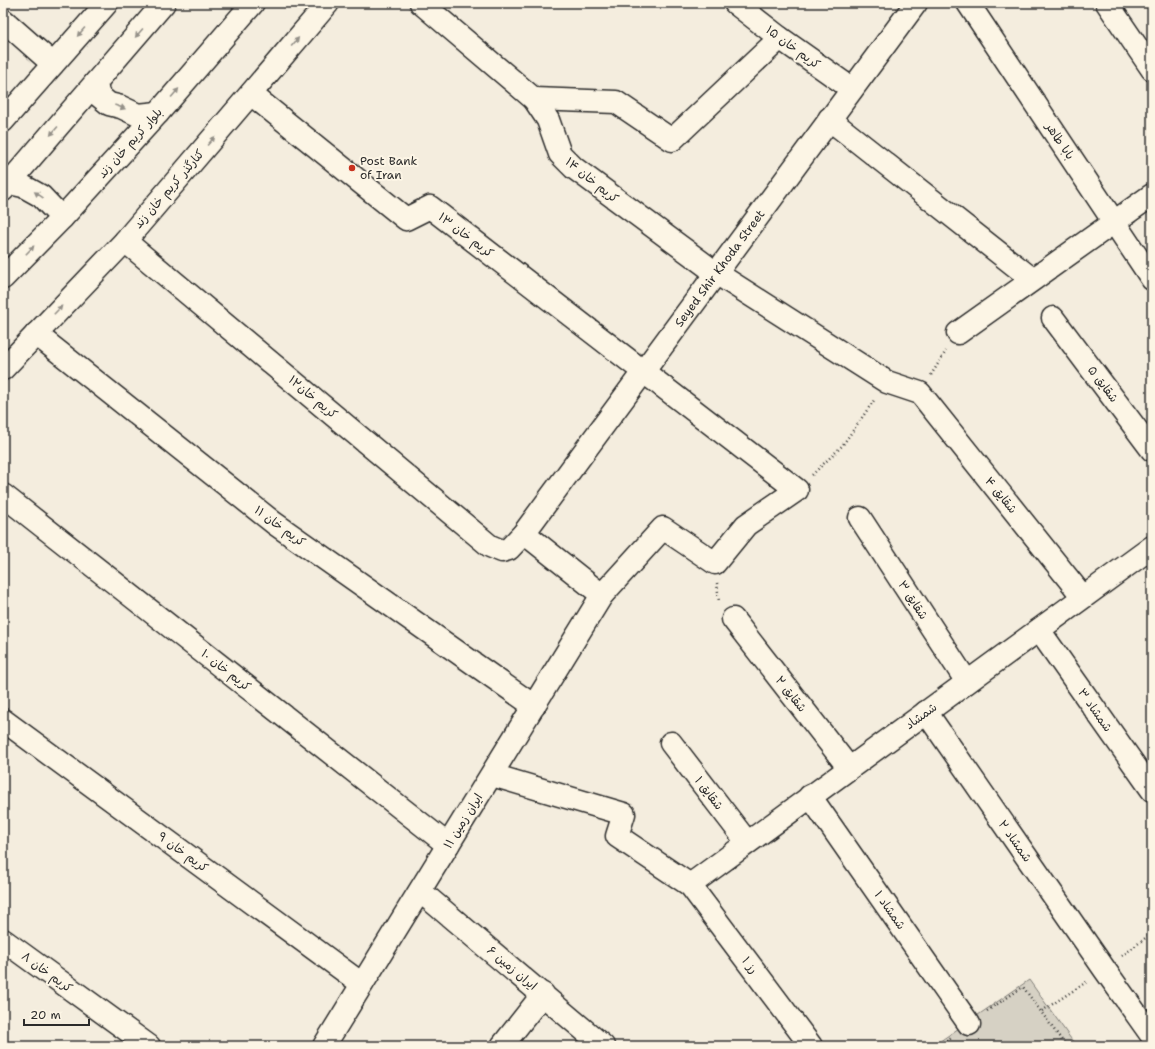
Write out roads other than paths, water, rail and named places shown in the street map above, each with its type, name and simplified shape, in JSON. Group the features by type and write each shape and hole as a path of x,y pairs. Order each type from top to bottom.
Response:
{"street":[{"path":"3,120 107,3"},
{"path":"6,187 164,3"},
{"name":"بلوار کریم خان زند","path":"3,278 62,218 158,113 253,3"},
{"name":"کنارگذر کریم خان زند","path":"3,370 125,241 328,3"},
{"name":"کریم خان ۱۴","path":"421,3 534,99 548,120 560,154 574,168 716,273 887,382 920,393"},
{"name":"کریم خان ۱۵","path":"735,3 780,38 852,89"},
{"name":"Seyed Shir Khoda Street","path":"502,551 509,549 524,533 916,3"},
{"name":"بابا طاهر","path":"968,3 1152,279"},
{"path":"1107,3 1152,69"},
{"path":"3,20 53,64"},
{"path":"534,99 616,102 672,140 780,38"},
{"path":"96,82 98,95 109,104 121,107 138,115 158,113"},
{"name":"کریم خان ۱۳","path":"251,94 406,219 430,207 644,371"},
{"path":"829,119 1032,279"},
{"path":"6,187 23,186 41,196 62,218"},
{"path":"958,333 1152,195"},
{"name":"کریم خان۱۲","path":"125,241 490,546 502,551"},
{"name":"شقایق ۵","path":"1053,318 1152,450"},
{"name":"کریم خان ۱۱","path":"36,334 274,523 534,706"},
{"name":"ایران زمین ۱۱","path":"324,1046 602,596 663,528 715,563 746,525 798,490 644,371"},
{"name":"شقایق ۴","path":"920,393 1083,597"},
{"name":"کریم خان ۱۰","path":"3,495 448,845"},
{"name":"شقایق ۳","path":"860,518 967,682"},
{"path":"524,533 602,596"},
{"name":"شمشاد","path":"690,885 1152,547"},
{"name":"شقایق ۲","path":"733,619 849,768"},
{"name":"شمشاد ۳","path":"1039,630 1152,790"},
{"name":"شمشاد ۲","path":"926,712 1152,1036"},
{"name":"کریم خان ۹","path":"3,720 362,984"},
{"name":"شقایق ۱","path":"671,743 747,842"},
{"name":"رز ۱","path":"492,775 624,814 617,836 690,885 811,1046"},
{"name":"شمشاد ۱","path":"810,796 969,1024"},
{"name":"ایران زمین ۶","path":"420,891 603,1046"},
{"name":"کریم خان ۸","path":"3,940 149,1046"},
{"path":"502,1046 543,994"}],"place":[{"name":"Post Bank of Iran","path":"352,168"}]}
